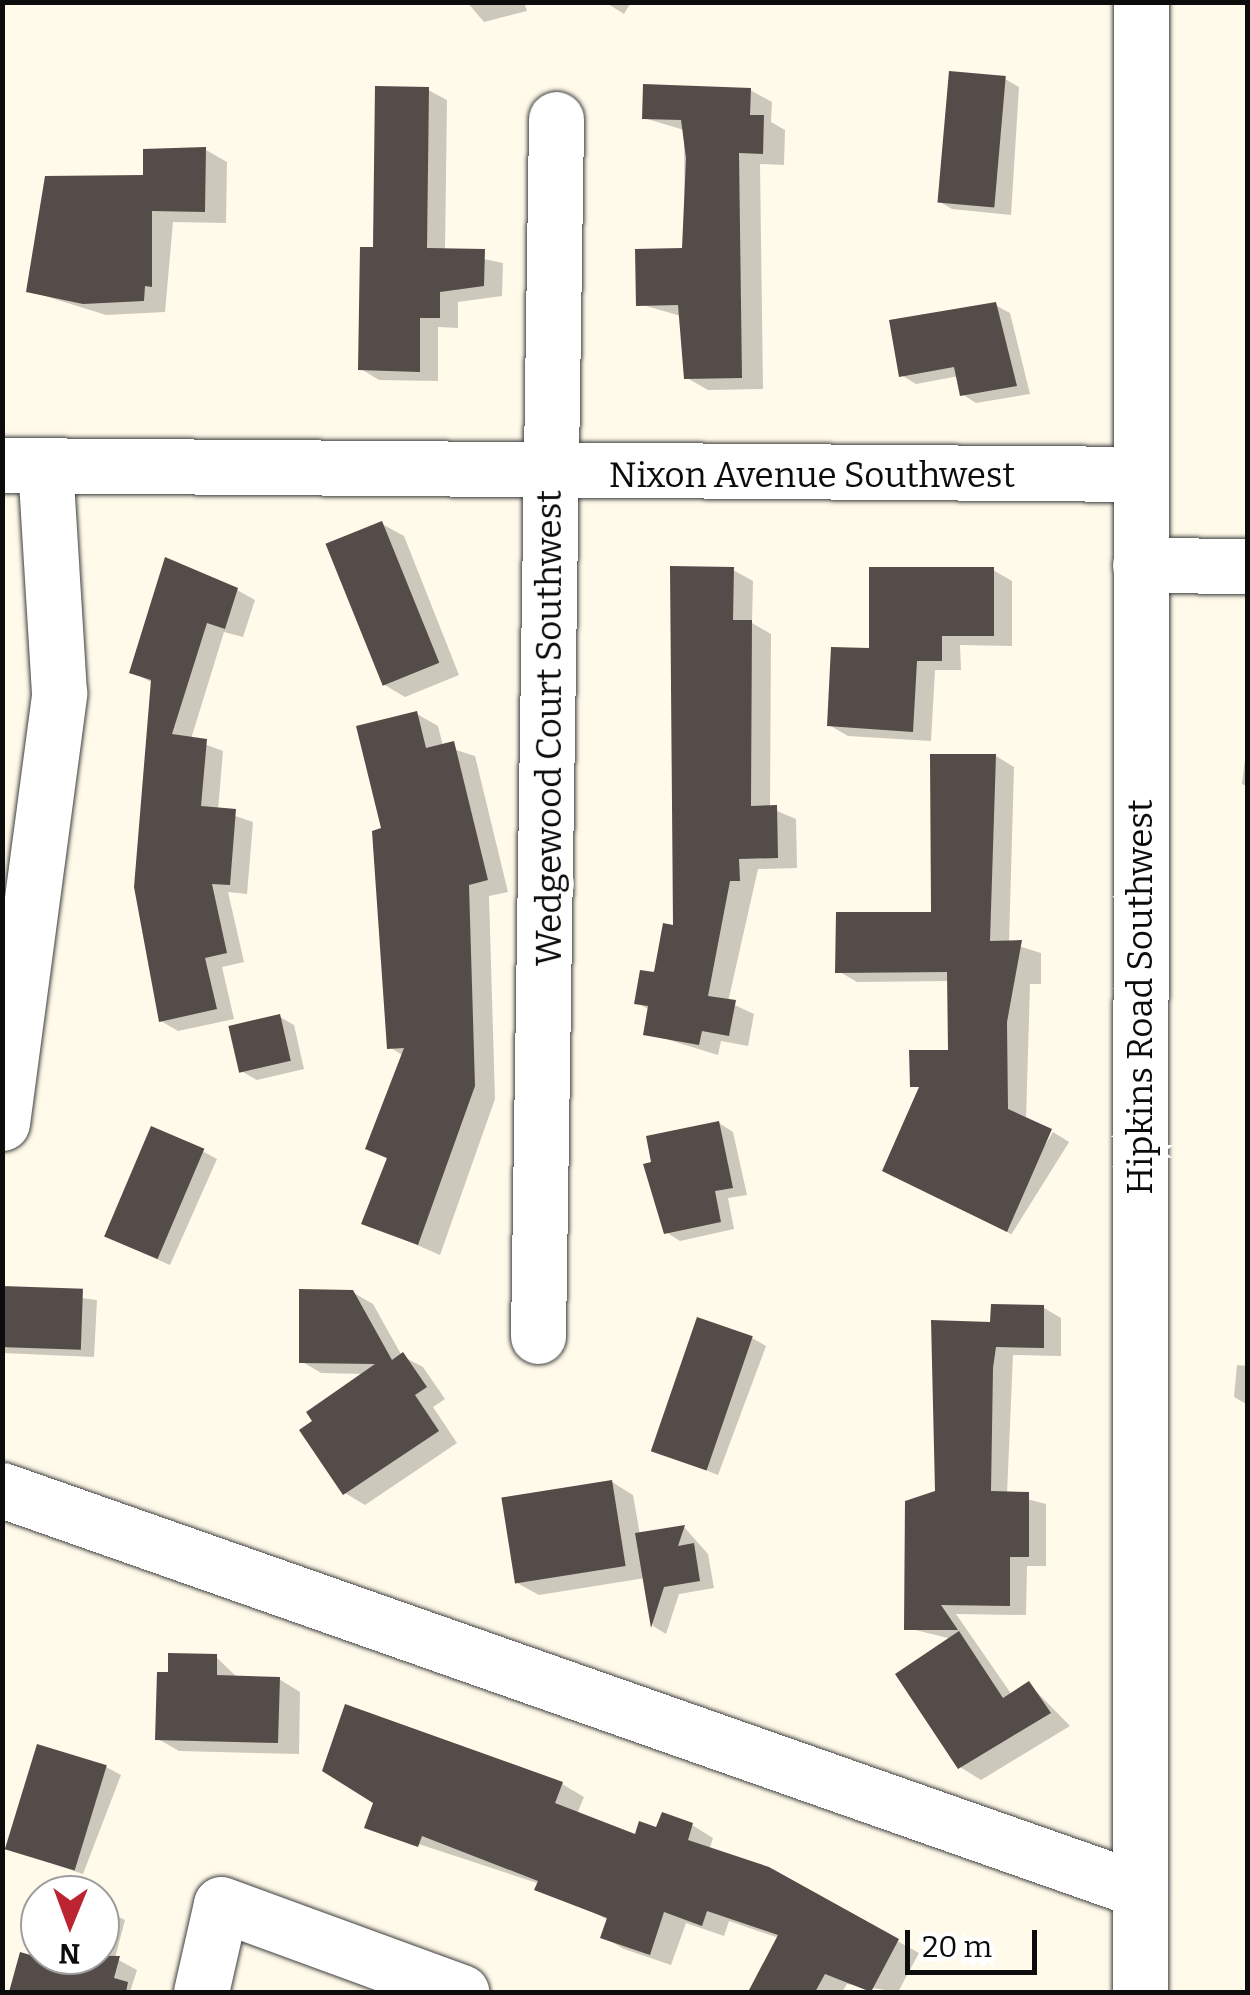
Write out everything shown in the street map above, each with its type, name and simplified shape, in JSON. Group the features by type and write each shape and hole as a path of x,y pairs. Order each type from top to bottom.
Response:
{"street":[{"name":"Hipkins Road Southwest","path":"1140,1992 1141,2"},
{"name":"Wedgewood Court Southwest","path":"538,1336 556,119"},
{"name":"Nixon Avenue Southwest","path":"24,465 549,475 1141,474"},
{"path":"2,1123 59,693 24,465"},
{"path":"1140,565 1248,566"},
{"path":"2,1490 1140,1890"},
{"path":"201,1992 221,1904 461,1992"}],"building":[{"path":"949,71 1006,76 994,207 937,202"},
{"path":"643,84 751,88 750,115 764,115 763,154 739,153 742,378 684,379 678,305 636,306 635,249 682,248 686,158 681,120 642,119"},
{"path":"375,86 429,87 427,248 485,249 484,286 440,292 440,318 420,318 420,372 358,370 360,247 373,247"},
{"path":"206,147 205,212 152,211 152,287 145,286 144,301 83,304 26,292 45,176 143,175 143,149"},
{"path":"996,302 1017,386 960,396 954,367 899,377 889,320"},
{"path":"382,521 439,663 383,686 325,544"},
{"path":"165,557 238,588 225,629 207,623 172,734 207,739 201,806 236,809 230,885 212,884 227,953 205,958 217,1009 159,1022 134,887 151,680 129,673"},
{"path":"670,566 734,567 733,620 752,620 751,806 777,805 778,858 739,859 740,881 730,881 708,996 736,1000 729,1036 702,1031 699,1045 643,1035 648,1006 634,1004 640,970 654,972 663,923 673,925"},
{"path":"869,567 994,567 994,636 942,636 942,661 917,661 913,732 827,726 831,647 869,648"},
{"path":"417,711 426,748 454,741 488,880 469,885 475,1086 418,1245 361,1224 387,1158 365,1149 404,1048 387,1049 372,831 381,828 356,726"},
{"path":"930,754 996,754 990,941 1022,940 1007,1022 1008,1109 1052,1129 1007,1232 882,1171 919,1087 910,1087 909,1050 948,1050 947,972 835,973 836,912 931,912"},
{"path":"280,1014 291,1061 239,1073 228,1026"},
{"path":"719,1121 733,1188 715,1191 721,1222 664,1234 643,1164 651,1162 646,1136"},
{"path":"151,1126 204,1149 158,1259 104,1236"},
{"path":"2,1286 83,1289 81,1350 2,1347"},
{"path":"299,1289 353,1290 392,1360 403,1352 427,1387 415,1395 439,1431 343,1495 299,1430 312,1421 306,1412 375,1364 299,1363"},
{"path":"991,1304 1044,1305 1044,1348 996,1347 993,1368 991,1491 1029,1492 1029,1557 1010,1557 1010,1606 941,1605 958,1630 904,1630 905,1501 935,1491 931,1320 990,1322"},
{"path":"697,1317 753,1336 707,1470 651,1451"},
{"path":"612,1480 626,1566 515,1583 501,1498"},
{"path":"685,1525 678,1546 694,1543 700,1581 664,1587 651,1628 635,1533"},
{"path":"959,1631 1003,1698 1029,1681 1051,1713 958,1769 895,1674"},
{"path":"168,1653 217,1654 217,1675 280,1677 278,1743 155,1740 157,1672 168,1672"},
{"path":"345,1704 563,1782 555,1803 635,1834 639,1821 656,1827 662,1812 693,1823 688,1840 769,1867 899,1939 871,1992 825,1974 815,1992 748,1992 778,1935 707,1911 702,1926 664,1912 650,1955 600,1938 607,1918 534,1890 538,1881 422,1836 418,1847 364,1828 373,1803 322,1771"},
{"path":"37,1744 107,1765 75,1871 5,1849"},
{"path":"20,1952 20,1975 115,1975 114,1978 128,1982 126,1992 9,1992"}]}
